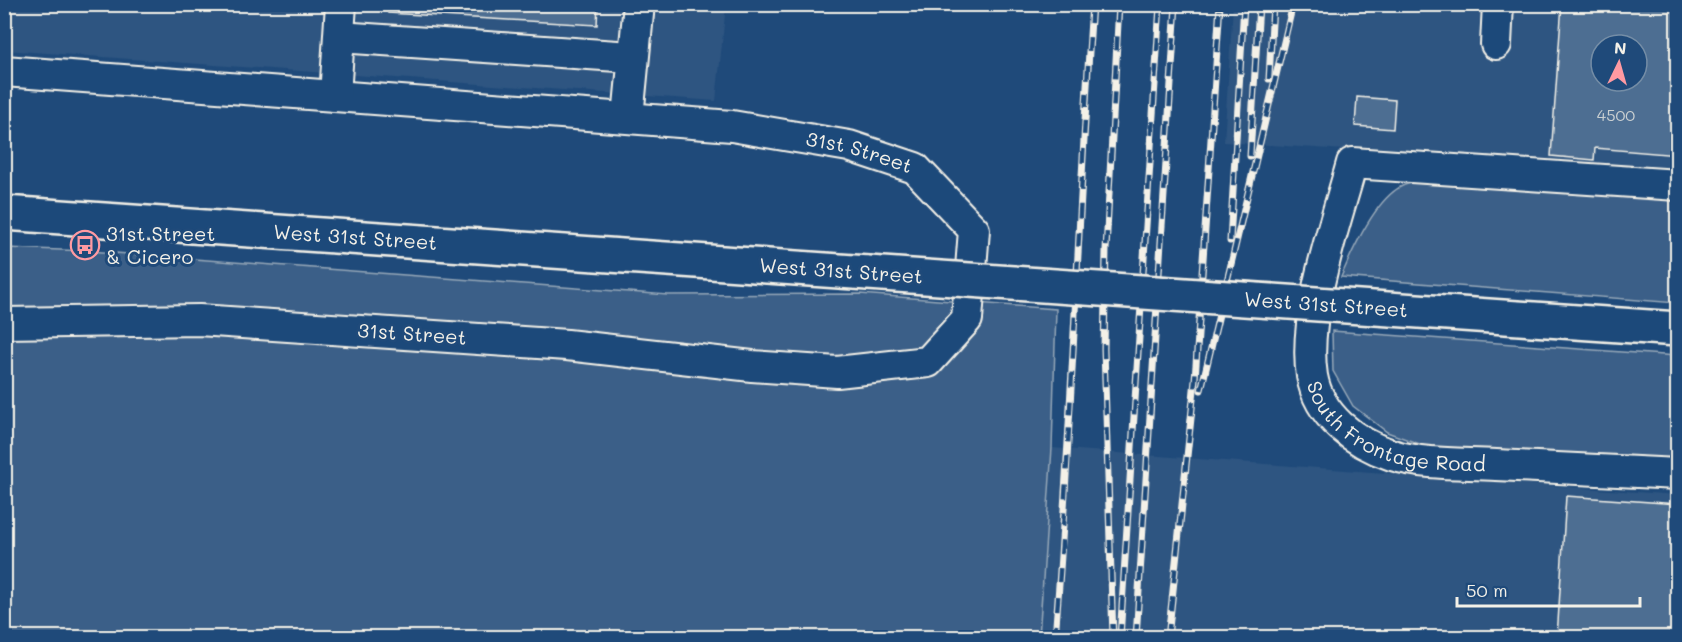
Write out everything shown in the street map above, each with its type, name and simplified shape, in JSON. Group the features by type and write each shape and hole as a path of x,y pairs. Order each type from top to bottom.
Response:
{"main road":[{"name":"West 31st Street","path":"4,213 1677,329"}],"street":[{"path":"335,96 340,4"},
{"path":"628,117 632,57 639,4"},
{"path":"1496,44 1498,4"},
{"path":"339,37 632,57"},
{"name":"31st Street","path":"4,71 732,126 837,144 915,168 974,230 967,319 928,362 837,372 752,366 567,345 243,322 199,320 4,322"},
{"name":"South Frontage Road","path":"1677,184 1352,163 1326,259 1311,346 1312,375 1318,400 1340,426 1365,444 1393,455 1435,462 1677,474"}],"shaded area":[{"path":"4,5 726,5 716,101 5,50"},
{"path":"1233,5 1677,5 1677,172 1224,142"},
{"path":"1441,181 1677,199 1677,303 1341,277 1368,223 1387,198 1397,189 1408,184"},
{"path":"5,248 89,251 668,295 860,294 1056,309 1052,448 1039,637 5,638"},
{"path":"1332,331 1677,356 1677,464 1425,446 1387,432 1353,406 1333,371"},
{"path":"1052,448 1677,495 1677,637 1039,638"}],"building":[{"path":"388,4 598,4 597,25 388,13"},
{"path":"1562,4 1678,4 1678,155 1595,148 1594,160 1551,156"},
{"path":"1357,97 1395,100 1393,129 1355,126"},
{"path":"1566,496 1678,504 1678,638 1557,638"}],"railway":[{"path":"1055,638 1092,4"},
{"path":"1113,638 1104,349 1106,250 1119,4"},
{"path":"1120,638 1160,4"},
{"path":"1136,638 1176,4"},
{"path":"1168,638 1195,380 1220,4"},
{"path":"1230,241 1244,4"},
{"path":"1250,156 1259,4"},
{"path":"1269,79 1273,4"},
{"path":"1201,390 1293,4"}],"place":[{"name":"31st Street & Cicero","path":"85,245"}]}
